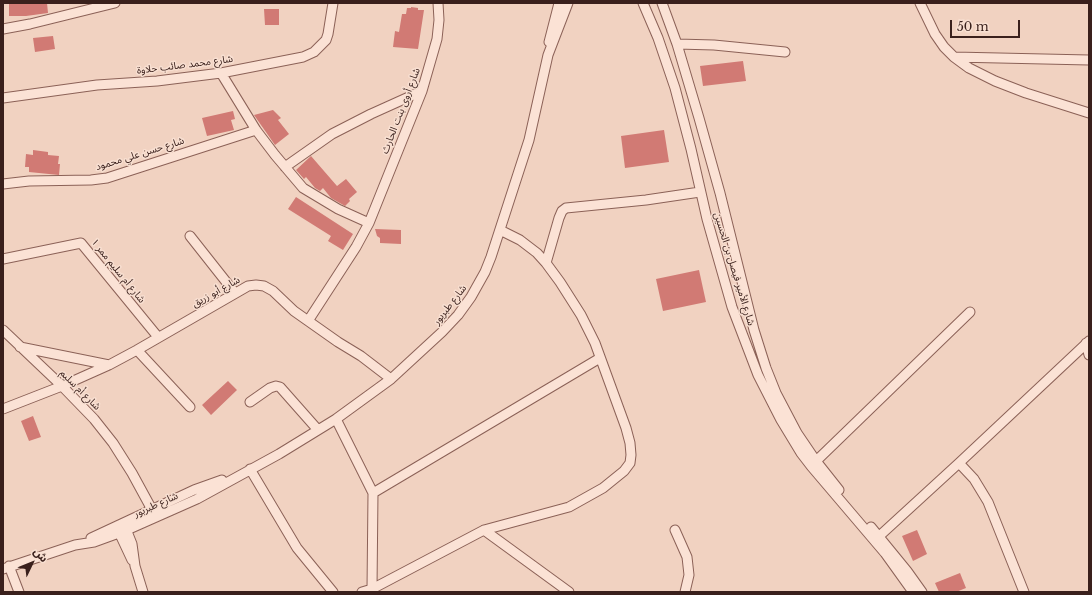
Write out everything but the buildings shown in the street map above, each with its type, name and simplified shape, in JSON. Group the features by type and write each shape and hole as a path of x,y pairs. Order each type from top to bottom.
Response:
{"street":[{"path":"3,29 116,3"},
{"name":"شارع محمد صائب حلاوة","path":"4,95 97,85 158,81 221,73 303,57 314,52 326,40 333,3"},
{"name":"شارع أروى بنت الحارث","path":"308,320 353,253 369,222 422,91 437,39 439,20 438,3"},
{"name":"شارع طبربور","path":"6,568 121,528 156,512 194,490 240,474 279,454 336,419 391,379 442,332 466,305 485,272 500,230 529,140 559,3"},
{"name":"شارع طبربور","path":"548,55 568,3"},
{"name":"شارع الأمير فيصل بن الحسين","path":"643,3 658,38 675,88 691,149 700,192 732,307 758,375 786,430 876,538 908,571 922,592"},
{"name":"شارع الأمير فيصل بن الحسين","path":"662,3 677,44 705,138 734,246 754,330 766,368 786,415 813,464"},
{"path":"920,3 934,34 954,57 969,68 995,81 1026,93 1089,113"},
{"path":"677,44 714,45 785,52"},
{"path":"954,57 1089,60"},
{"path":"221,73 256,130 303,188 314,196 338,209 369,222"},
{"path":"285,167 332,134 371,114 422,91"},
{"name":"شارع حسن علي محمود","path":"3,184 107,178 256,130"},
{"path":"546,263 559,218 562,211 566,208 646,200 700,192"},
{"path":"362,592 372,589 484,530 569,507 603,488 624,471 630,463 630,442 595,343 581,315 546,263 529,246 500,230"},
{"path":"190,236 235,293"},
{"name":"شارع أم سليم ممر ١","path":"3,259 82,243 158,338"},
{"path":"715,247 734,246"},
{"name":"شارع أبو زريق","path":"3,409 62,386 109,365 235,293 248,286 256,284 273,291 294,311 338,342 361,356 391,379"},
{"path":"813,464 970,312"},
{"name":"شارع أم سليم","path":"3,330 19,347 62,386 94,419 113,443 132,473 144,486 156,512"},
{"path":"1088,342 1089,355"},
{"path":"876,538 959,463 1088,342"},
{"path":"19,347 109,365"},
{"path":"137,350 190,407"},
{"path":"373,493 600,358"},
{"path":"250,402 270,388 276,386 280,387 318,430"},
{"path":"336,419 373,493 372,589"},
{"path":"959,463 974,479 988,502 1024,592"},
{"path":"250,469 297,548 333,592"},
{"path":"121,528 136,566 143,592"},
{"path":"484,530 569,592"},
{"path":"675,530 687,557 688,575 685,592"},
{"name":"شارع الأمير فيصل بن الحسين","path":"876,538 913,592"},
{"path":"6,568 19,592"}]}
